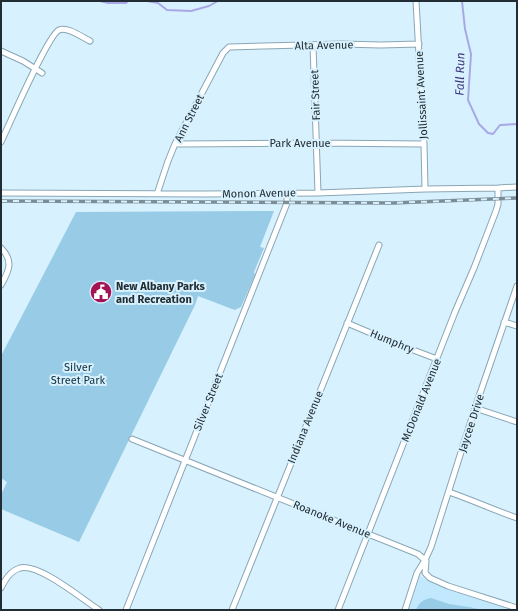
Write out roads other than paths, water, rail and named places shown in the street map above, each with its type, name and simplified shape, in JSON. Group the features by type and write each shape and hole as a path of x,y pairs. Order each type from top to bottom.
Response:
{"street":[{"name":"Jollissaint Avenue","path":"416,1 425,188"},
{"path":"1,142 35,69 54,34 59,30 67,29 90,41"},
{"name":"Alta Avenue","path":"229,47 419,44"},
{"name":"Fair Street","path":"313,45 318,193"},
{"name":"Ann Street","path":"157,194 175,144 216,65 223,53 229,47"},
{"path":"1,51 23,61 42,73"},
{"name":"Park Avenue","path":"175,144 424,144"},
{"name":"Monon Avenue","path":"1,193 318,193 425,188 517,187"},
{"name":"McDonald Avenue","path":"338,610 496,211 498,204 498,188"},
{"name":"Silver Street","path":"126,610 287,203 288,193"},
{"name":"Indiana Avenue","path":"232,610 379,244"},
{"path":"1,248 7,254 9,265 1,285"},
{"name":"Jaycee Drive","path":"405,610 417,573 431,547 475,408 517,286"},
{"path":"504,322 517,326"},
{"name":"Humphry","path":"347,323 437,359"},
{"path":"475,408 517,422"},
{"name":"Roanoke Avenue","path":"132,439 418,554 425,560"},
{"path":"449,492 463,496 517,518"},
{"path":"425,560 426,564 424,573 427,577 448,586 517,608"},
{"path":"1,588 4,581 11,573 18,568 27,568 41,573 61,584 99,610"}],"waterway":[{"name":"Fall Run","path":"85,1 91,1"},
{"name":"Fall Run","path":"100,1 108,3 126,3 128,1"},
{"name":"Fall Run","path":"147,1 158,3 167,10 191,11 209,6 218,1"},
{"name":"Fall Run","path":"462,1 465,29 471,54 468,100 479,124 488,133 493,134 500,125 517,124"}],"railway":[{"path":"1,201 393,203 517,198"}],"place":[{"name":"New Albany Parks and Recreation","path":"101,292"}],"park label":[{"name":"Silver Street Park","path":"78,373"}]}
